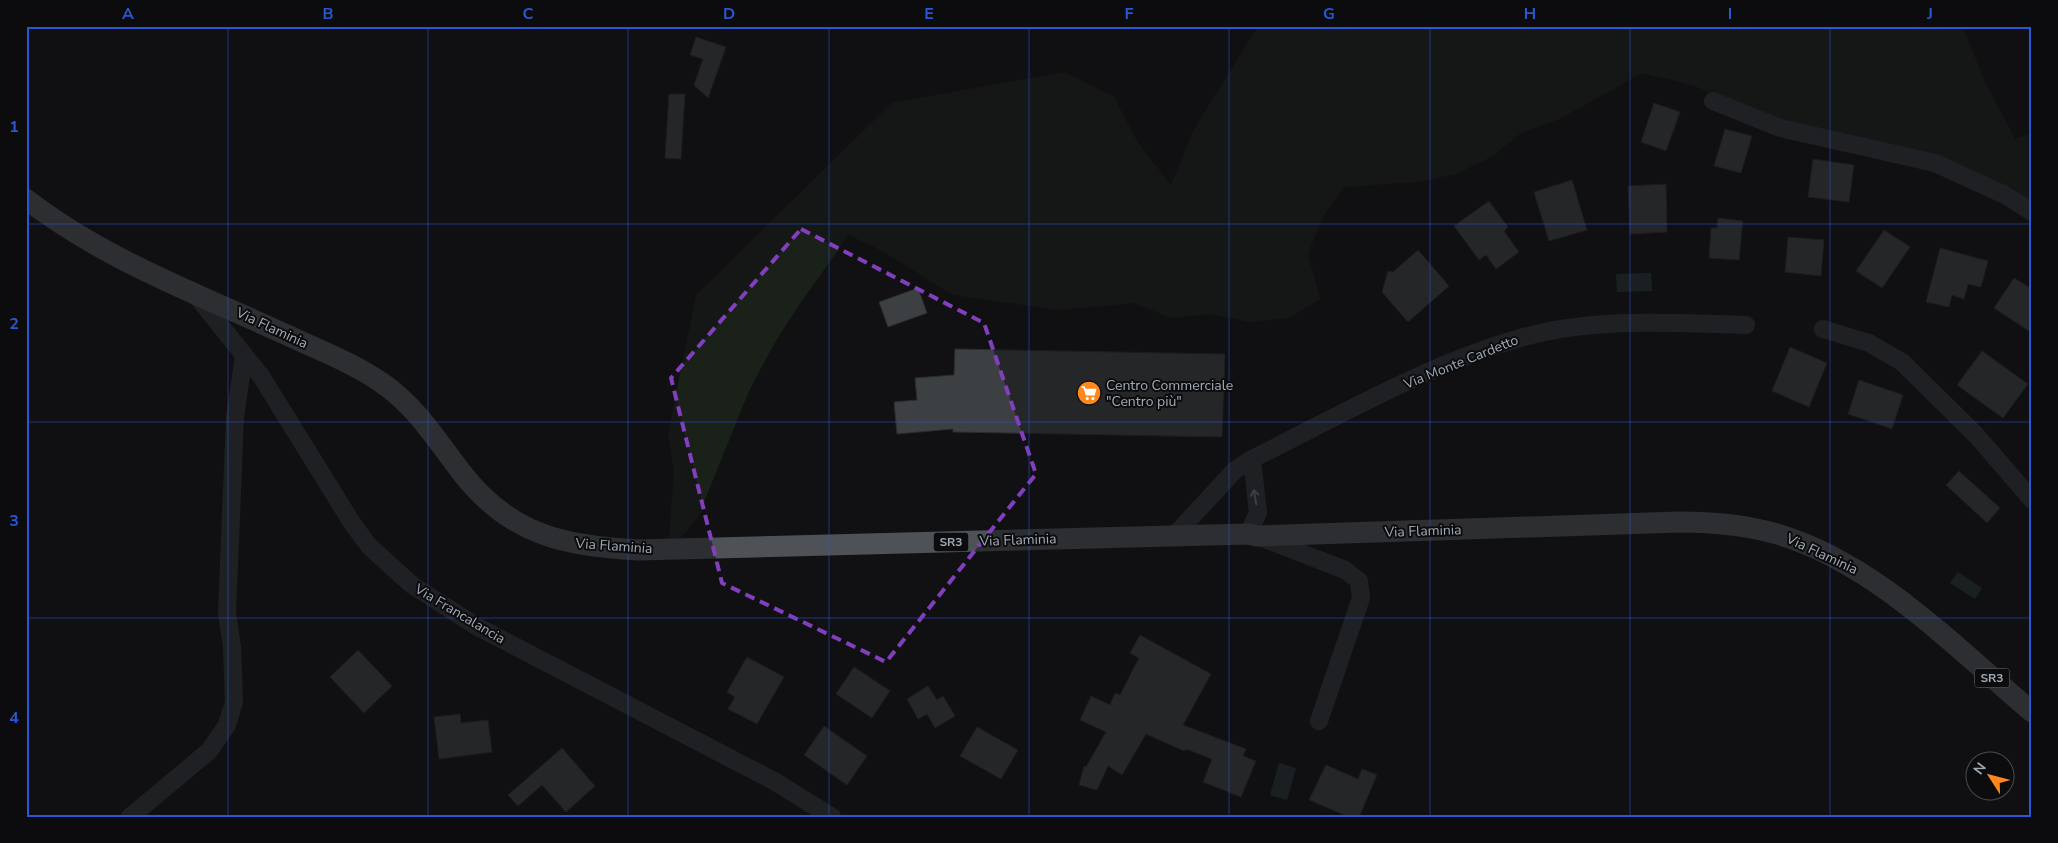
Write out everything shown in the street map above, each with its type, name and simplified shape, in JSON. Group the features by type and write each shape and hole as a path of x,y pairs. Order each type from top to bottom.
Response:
{"main road":[{"name":"Via Flaminia","path":"26,199 100,250 324,352 381,382 406,402 423,421 462,473 490,504 520,525 558,541 638,550 1253,535 1679,522 1731,525 1762,530 1810,546 1872,579 2032,712"}],"street":[{"path":"1714,101 1780,128 1934,163 2005,195 2032,212"},
{"name":"Via Francalancia","path":"193,292 261,376 360,534 380,557 412,585 476,626 774,781 832,817"},
{"name":"Via Monte Cardetto","path":"1174,536 1234,471 1252,459 1424,376 1481,351 1525,336 1578,327 1646,323 1746,325"},
{"path":"1823,329 1869,343 1902,362 1976,434 2029,494"},
{"path":"130,817 209,751 227,725 234,702 232,647 227,613 235,418 244,355"},
{"path":"1252,459 1258,513 1253,535 1345,570 1359,581 1361,598 1319,721"},
{"path":"1202,506 1201,520 1209,535"}],"highlighted area":[{"path":"801,229 984,323 1036,474 886,662 722,583 671,378"}],"shaded area":[{"path":"1258,26 1962,26 1986,84 2015,139 2032,133 2032,204 1771,120 1695,86 1642,73 1560,119 1522,132 1493,156 1456,174 1417,182 1344,187 1323,216 1308,254 1320,299 1289,318 1250,322 1211,314 1171,318 1134,303 1059,310 953,295 882,251 849,235 799,305 774,344 749,391 698,517 668,553 674,471 668,434 696,295 892,103 1064,72 1114,97 1138,143 1171,185 1193,131"},
{"path":"1651,273 1652,291 1617,292 1616,274"},
{"path":"1958,572 1982,588 1975,599 1950,583"},
{"path":"1279,763 1296,768 1287,800 1270,795"}],"building":[{"path":"696,37 726,47 708,98 694,85 703,59 690,55"},
{"path":"669,94 685,94 681,159 665,158"},
{"path":"1654,103 1680,112 1666,151 1641,142"},
{"path":"1725,129 1752,136 1741,173 1714,166"},
{"path":"1813,159 1854,165 1849,202 1808,197"},
{"path":"1572,180 1587,230 1549,241 1534,192"},
{"path":"1666,184 1667,232 1630,234 1628,186"},
{"path":"1489,201 1508,227 1504,231 1519,252 1496,269 1486,255 1479,260 1454,226"},
{"path":"1718,218 1743,221 1739,260 1709,258 1711,228 1717,228"},
{"path":"1884,230 1910,247 1882,288 1856,271"},
{"path":"1788,237 1824,240 1821,276 1785,272"},
{"path":"1940,248 1988,261 1981,287 1968,284 1964,299 1952,295 1949,307 1926,302"},
{"path":"1418,250 1449,286 1408,322 1382,292 1388,271 1393,272"},
{"path":"2014,278 2032,289 2032,333 1994,308"},
{"path":"918,288 927,313 888,327 879,302"},
{"path":"1790,347 1827,363 1809,407 1772,391"},
{"name":"Centro Commerciale \"Centro più\"","path":"955,349 1225,354 1222,437 953,432 953,429 897,434 894,402 917,400 915,378 954,375"},
{"path":"1982,351 2028,384 2003,418 1957,385"},
{"path":"1859,380 1903,395 1892,429 1848,414"},
{"path":"1959,471 2000,508 1987,523 1946,485"},
{"path":"1140,635 1211,674 1183,725 1246,749 1243,756 1256,761 1241,797 1203,782 1212,759 1186,749 1184,751 1146,734 1122,775 1108,766 1097,790 1079,785 1084,766 1086,767 1106,732 1080,720 1091,696 1110,705 1115,693 1120,695 1139,658 1130,653"},
{"path":"358,650 392,686 364,713 330,677"},
{"path":"747,657 784,677 757,724 728,709 735,697 727,692"},
{"path":"854,667 890,691 872,718 836,694"},
{"path":"928,686 937,700 943,696 955,716 935,728 927,714 918,719 907,699"},
{"path":"460,714 461,723 488,720 492,752 439,759 434,717"},
{"path":"824,726 867,756 847,785 804,755"},
{"path":"977,727 1018,750 1001,779 960,756"},
{"path":"562,748 595,786 566,812 542,785 518,806 508,795"},
{"path":"1326,765 1358,779 1362,769 1377,775 1359,817 1349,817 1309,800"}],"place":[{"name":"Centro Commerciale \"Centro più\"","path":"1089,393"}]}
